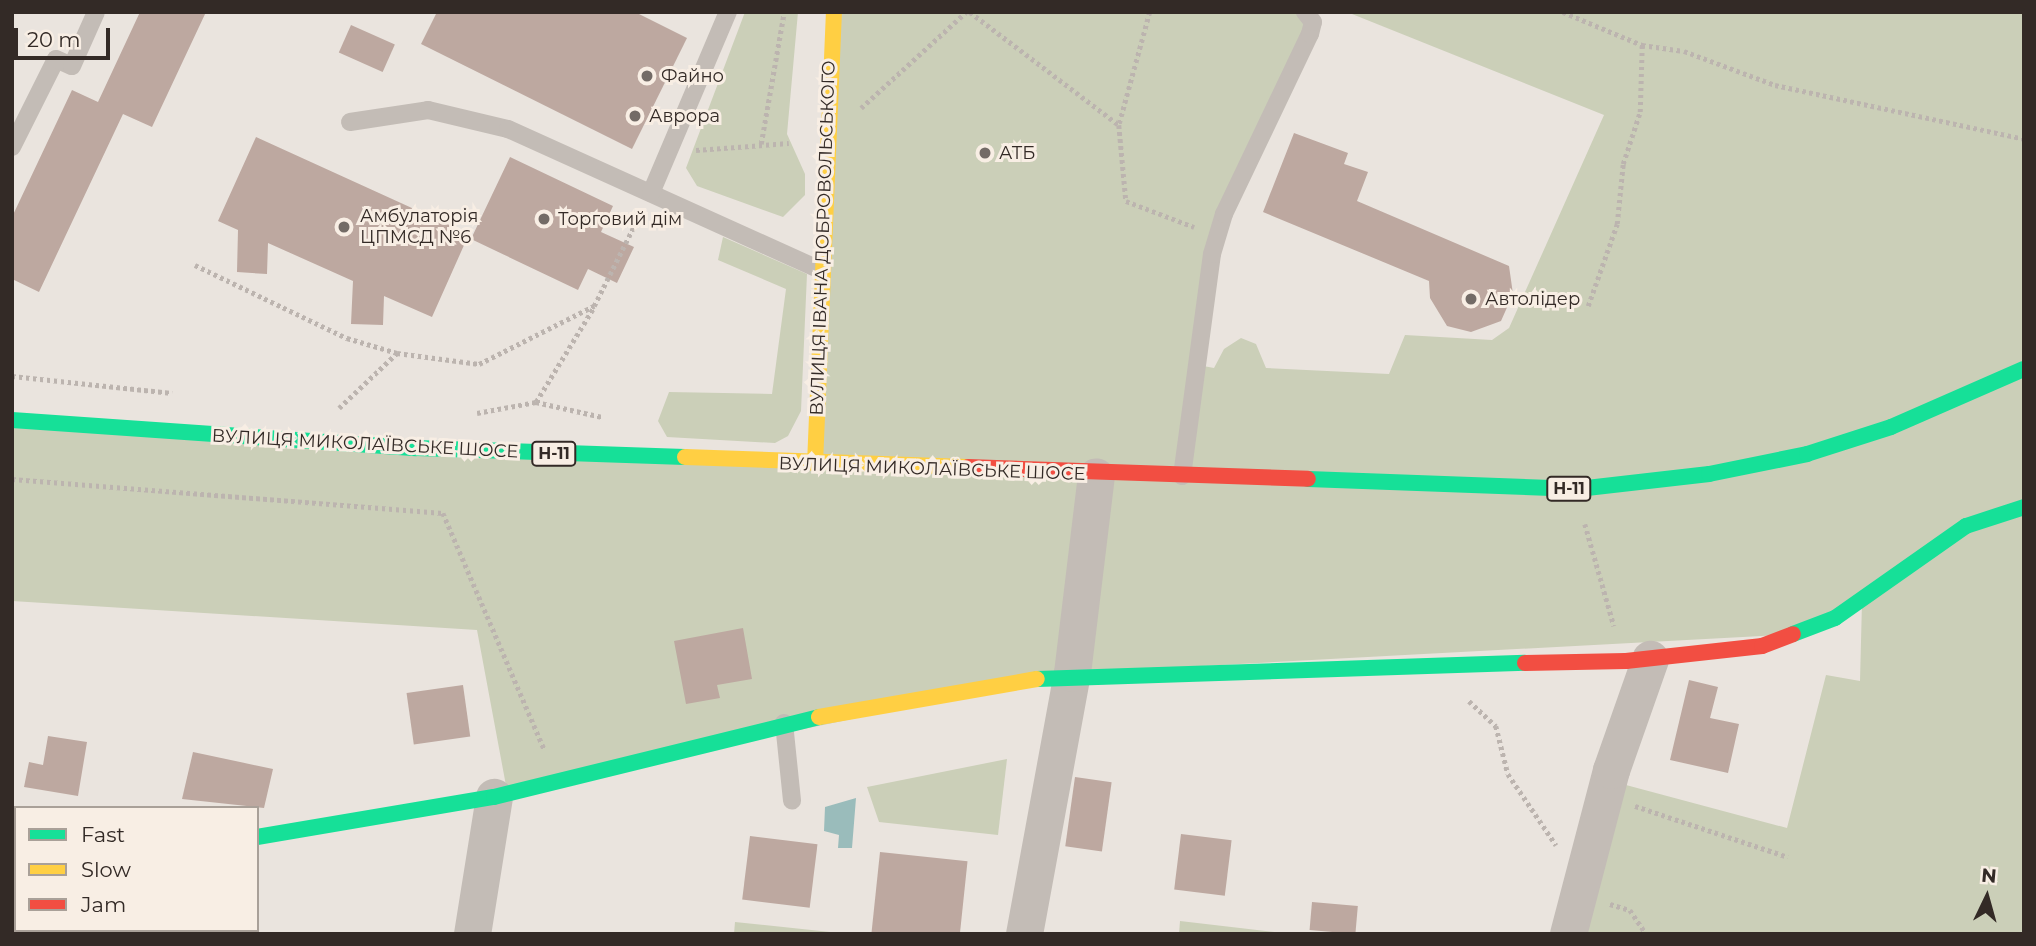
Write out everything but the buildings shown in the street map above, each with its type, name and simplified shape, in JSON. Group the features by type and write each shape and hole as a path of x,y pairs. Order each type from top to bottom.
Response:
{"street":[{"name":"ВУЛИЦЯ ІВАНА ДОБРОВОЛЬСЬКОГО","path":"815,464 818,270 834,12"},
{"name":"ВУЛИЦЯ МИКОЛАЇВСЬКЕ ШОСЕ","path":"12,419 416,449 1096,476 1182,476 1578,489 1709,474 1807,454 1891,427 2024,369"},
{"name":"ВУЛИЦЯ МИКОЛАЇВСЬКЕ ШОСЕ","path":"1024,934 1072,673 1096,476"},
{"path":"259,837 494,797 556,779 784,723 1072,673 1638,660 1762,646 1798,634 1862,601 1966,526 2024,507"},
{"path":"1568,934 1638,660"},
{"path":"472,934 494,797"}],"lane":[{"path":"12,147 56,58 72,66 96,12"},
{"path":"651,193 728,12"},
{"path":"1182,476 1218,236 1310,34 1313,22 1305,12"},
{"path":"350,122 428,110 508,129 818,270"},
{"path":"784,723 792,801"}],"path":[{"path":"761,144 784,12"},
{"path":"671,148 824,142 968,12 1119,125"},
{"path":"1150,12 1119,125 1126,201 1218,236"},
{"path":"1563,12 1642,45 1684,51 1775,85 2024,139"},
{"path":"1587,306 1617,224 1623,164 1640,112 1642,45"},
{"path":"536,402 594,306 651,193"},
{"path":"195,265 347,338 397,353 479,364 594,306"},
{"path":"338,408 397,353"},
{"path":"12,376 183,394"},
{"path":"470,414 536,402 615,420"},
{"path":"325,407 351,409"},
{"path":"12,479 443,513 556,779"},
{"path":"1578,489 1595,572 1638,660"},
{"path":"1441,666 1447,688 1496,726 1508,774 1543,830 1572,857 1587,861"},
{"path":"1605,794 1788,858"},
{"path":"1578,898 1630,910 1646,934"}],"green space":[{"path":"745,12 798,12 787,134 805,174 805,195 783,217 697,186 686,168"},
{"path":"834,12 1317,12 1224,214 1198,365 1214,368 1224,349 1241,338 1256,344 1266,368 1389,374 1405,335 1492,340 1509,328 1604,115 1347,12 2024,12 2024,934 1582,934 1626,785 1787,828 1826,675 1860,681 1862,602 1798,634 1072,673 507,791 477,630 12,601 12,420 815,464"},
{"path":"723,237 807,274 801,411 788,436 775,443 667,437 658,421 669,392 772,394 786,289 718,260"},
{"path":"1007,759 998,835 879,822 867,787"},
{"path":"1180,921 1283,933 1283,934 1179,934"},
{"path":"735,922 849,934 734,934"}],"water":[{"path":"856,798 852,848 838,848 839,835 824,831 825,807"}],"traffic: fast":[{"path":"1308,479 1578,489 1709,474 1807,454 1891,427 2024,369"},
{"path":"12,420 416,448 685,457"},
{"path":"1793,634 1835,618 1966,526 2024,507"},
{"path":"1037,679 1525,663"},
{"path":"259,837 494,797 819,717"}],"traffic: slow":[{"path":"815,464 834,12"},
{"path":"685,457 968,467"},
{"path":"819,717 1037,679"}],"traffic: jam":[{"path":"968,467 1308,479"},
{"path":"1525,663 1626,661 1762,646 1793,634"}],"place":[{"name":"Файно","path":"647,76"},
{"name":"Аврора","path":"635,116"},
{"name":"АТБ","path":"985,153"},
{"name":"Торговий дім","path":"544,219"},
{"name":"Амбулаторія ЦПМСД №6","path":"344,227"},
{"name":"Автолідер","path":"1471,299"}]}
